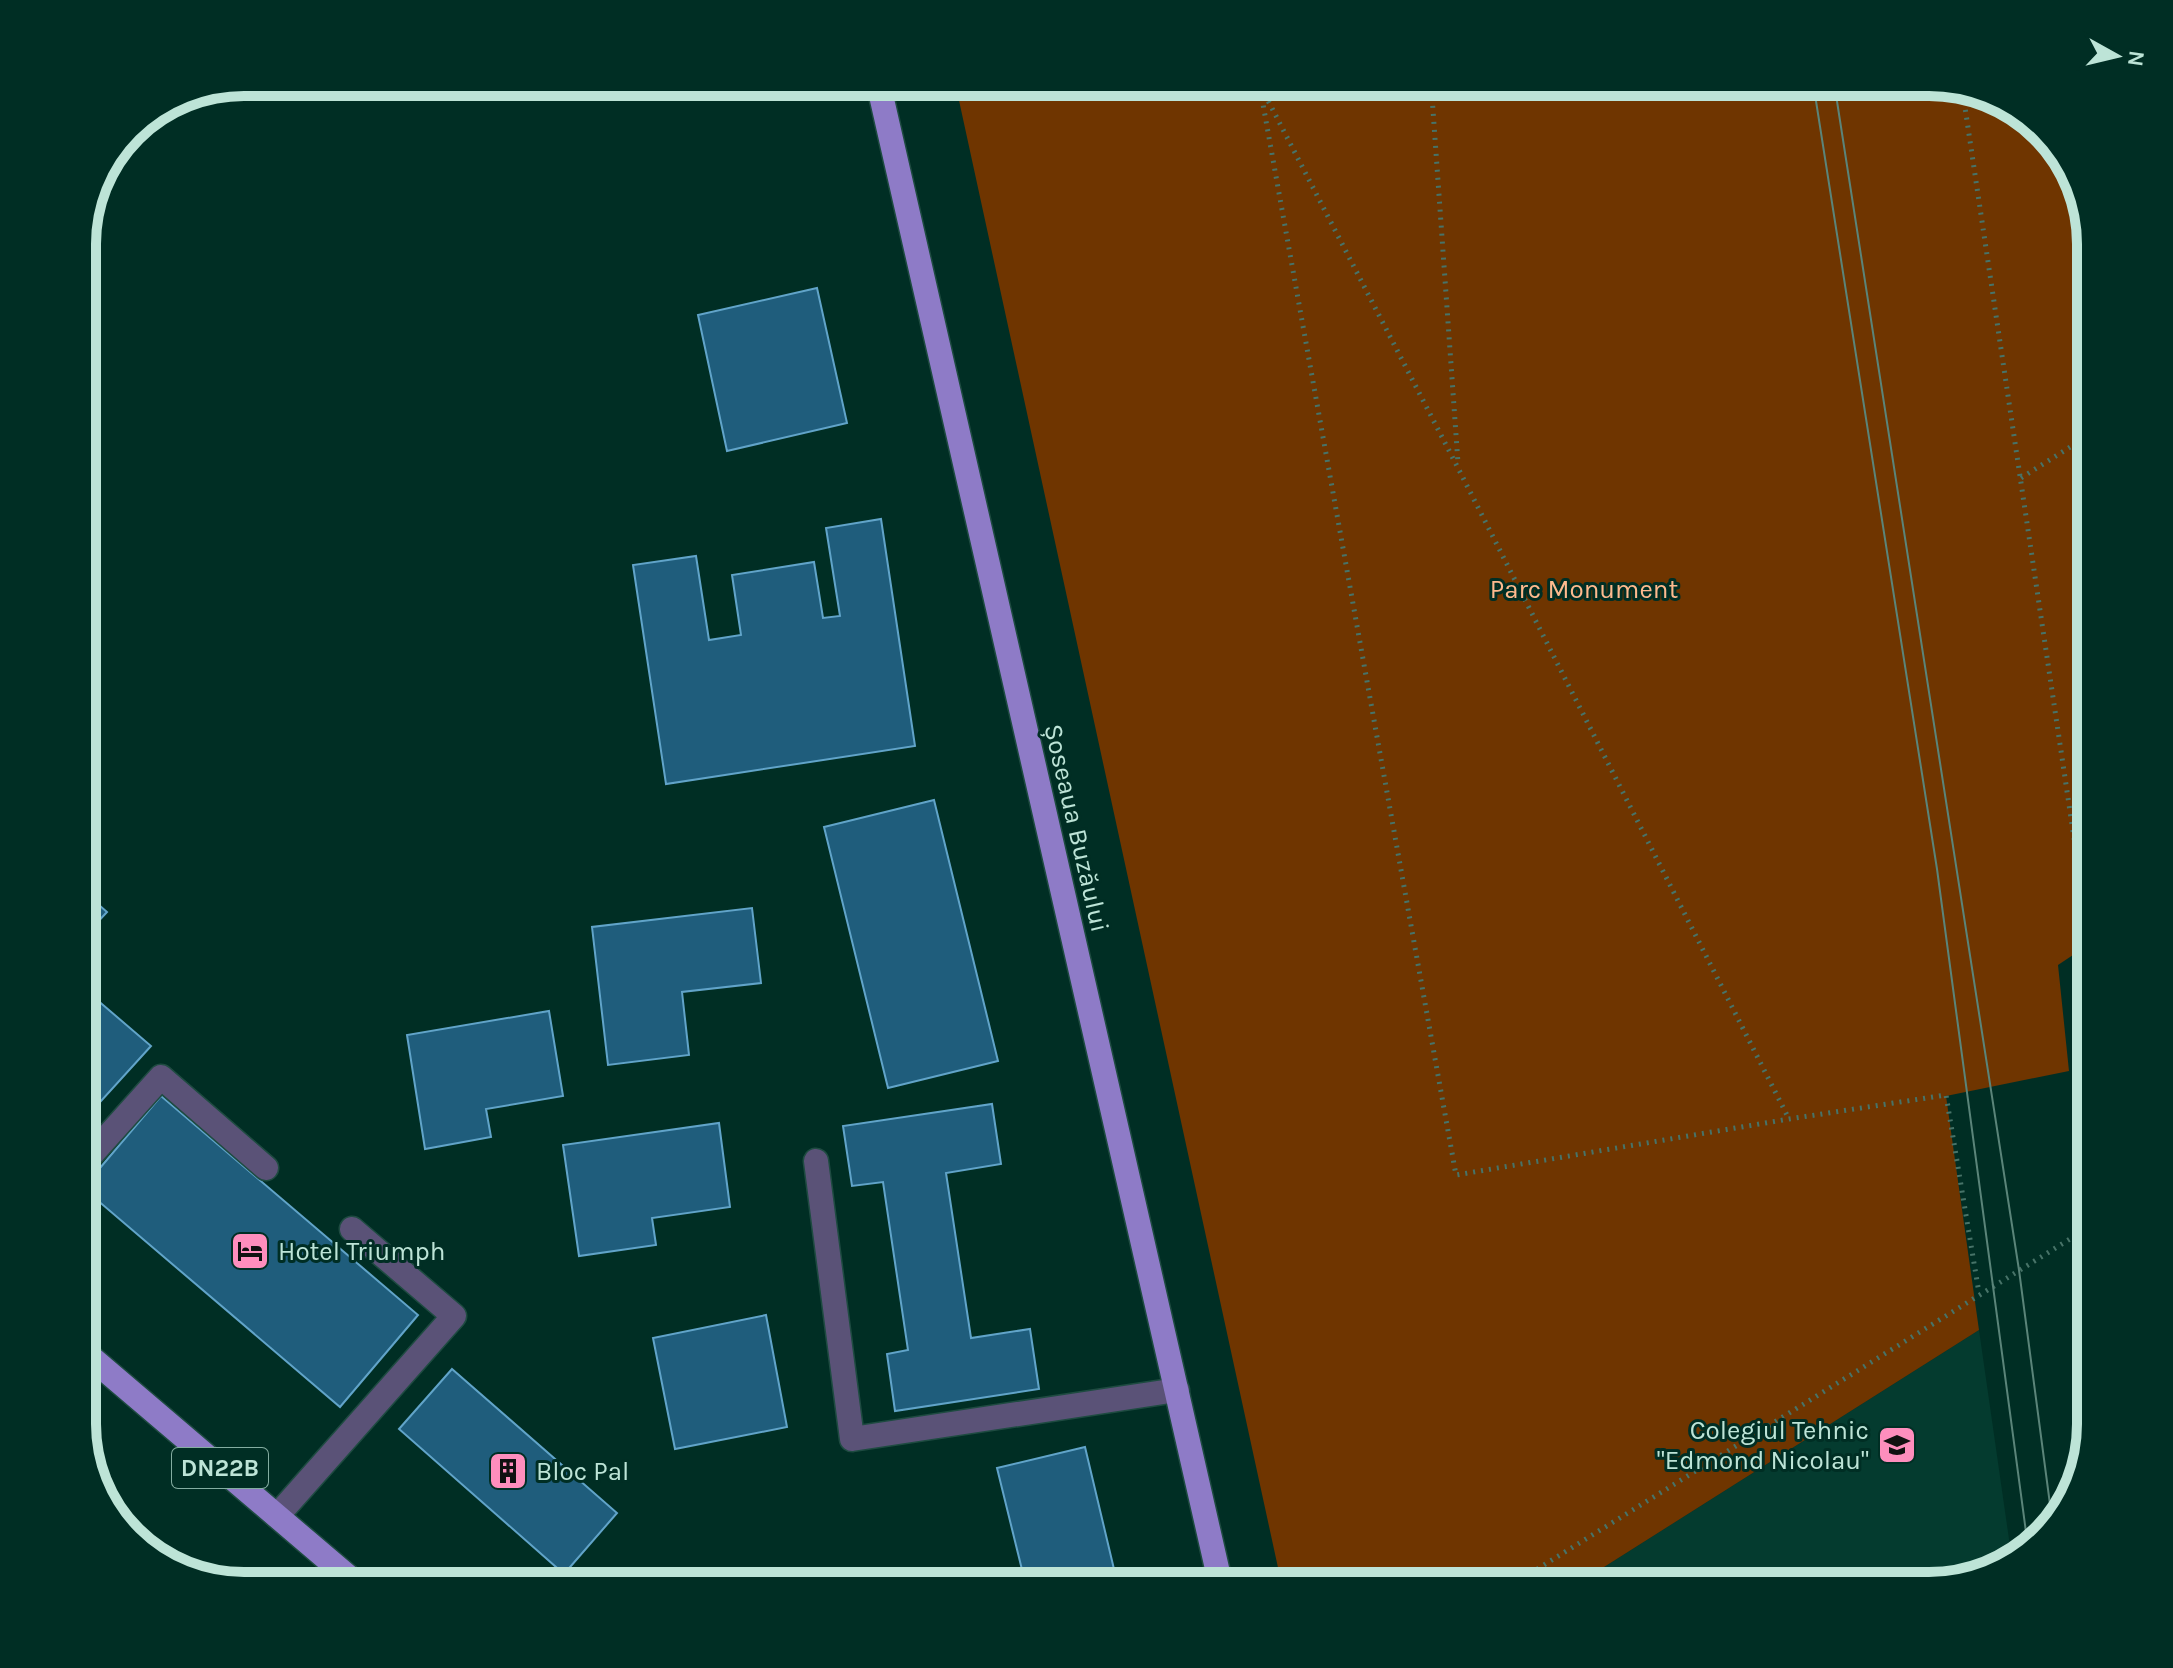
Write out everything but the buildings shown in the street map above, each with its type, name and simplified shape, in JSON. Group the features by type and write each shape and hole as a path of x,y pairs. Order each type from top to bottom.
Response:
{"main road":[{"name":"Șoseaua Buzăului","path":"881,96 1218,1572"},
{"name":"DN22B","path":"96,1362 343,1572"}],"street":[{"path":"96,1149 161,1077 266,1168"},
{"path":"816,1161 852,1439 1177,1390"},
{"path":"277,1516 454,1316 352,1229"}],"path":[{"path":"1262,96 1456,1175 1946,1095 1979,1293"},
{"path":"1266,96 1789,1119"},
{"path":"1432,96 1458,468"},
{"path":"1964,101 2077,857"},
{"path":"2021,478 2077,443"},
{"path":"1532,1572 2077,1234"}],"shaded area":[{"name":"Colegiul Tehnic \"Edmond Nicolau\"","path":"1979,1330 2010,1547 1986,1561 1949,1571 1596,1572"}],"green space":[{"name":"Parc Monument","path":"958,96 1929,96 1958,99 1995,111 2027,133 2052,162 2069,196 2076,224 2077,952 2058,965 2069,1071 1946,1096 1979,1330 1596,1572 1279,1572"}],"tram line":[{"path":"1815,96 1937,869 2026,1535"},
{"path":"1836,96 2019,1270 2050,1508"}],"place":[{"name":"Hotel Triumph","path":"250,1251"},
{"name":"Colegiul Tehnic \"Edmond Nicolau\"","path":"1897,1445"},
{"name":"Bloc Pal","path":"508,1471"}]}
